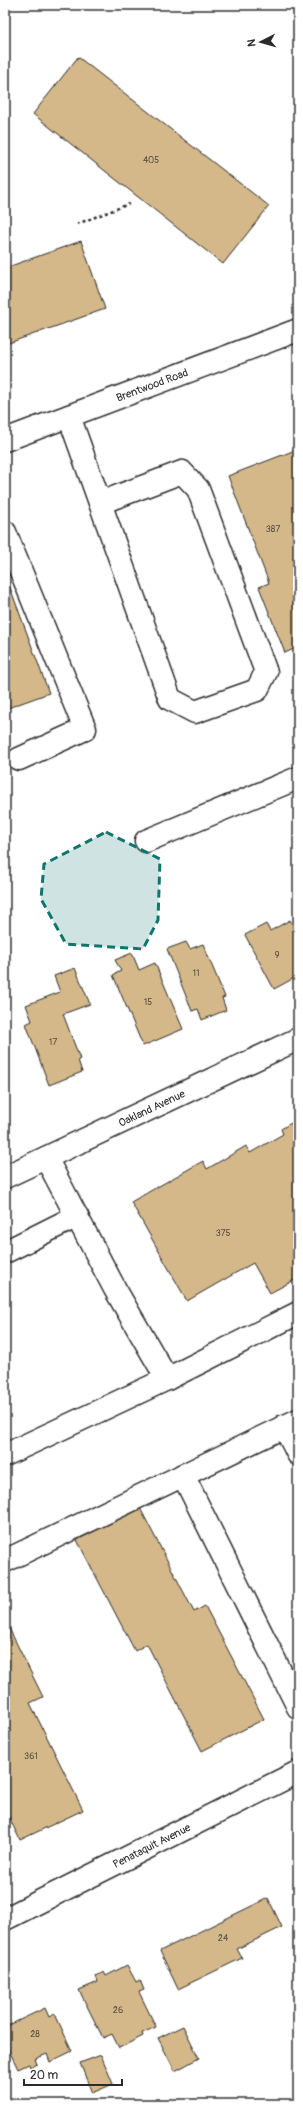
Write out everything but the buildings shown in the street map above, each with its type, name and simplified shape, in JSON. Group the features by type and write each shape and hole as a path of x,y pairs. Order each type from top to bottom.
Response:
{"street":[{"name":"Brentwood Road","path":"5,440 298,330"},
{"path":"69,416 100,503 170,699 195,712 257,690 266,672 198,489 182,472 100,503"},
{"path":"5,532 85,729 19,759"},
{"path":"146,841 298,778"},
{"name":"Oakland Avenue","path":"5,1177 298,1039"},
{"path":"46,1158 115,1289 167,1379"},
{"path":"5,1252 77,1216"},
{"path":"5,1455 167,1379 298,1313"},
{"path":"5,1561 291,1423 298,1454"},
{"path":"183,1475 298,1707"},
{"name":"Penataquit Avenue","path":"5,1920 298,1772"}],"path":[{"path":"77,224 129,204"}],"highlighted area":[{"path":"106,832 160,859 158,920 143,949 66,944 41,899 44,864"}]}
